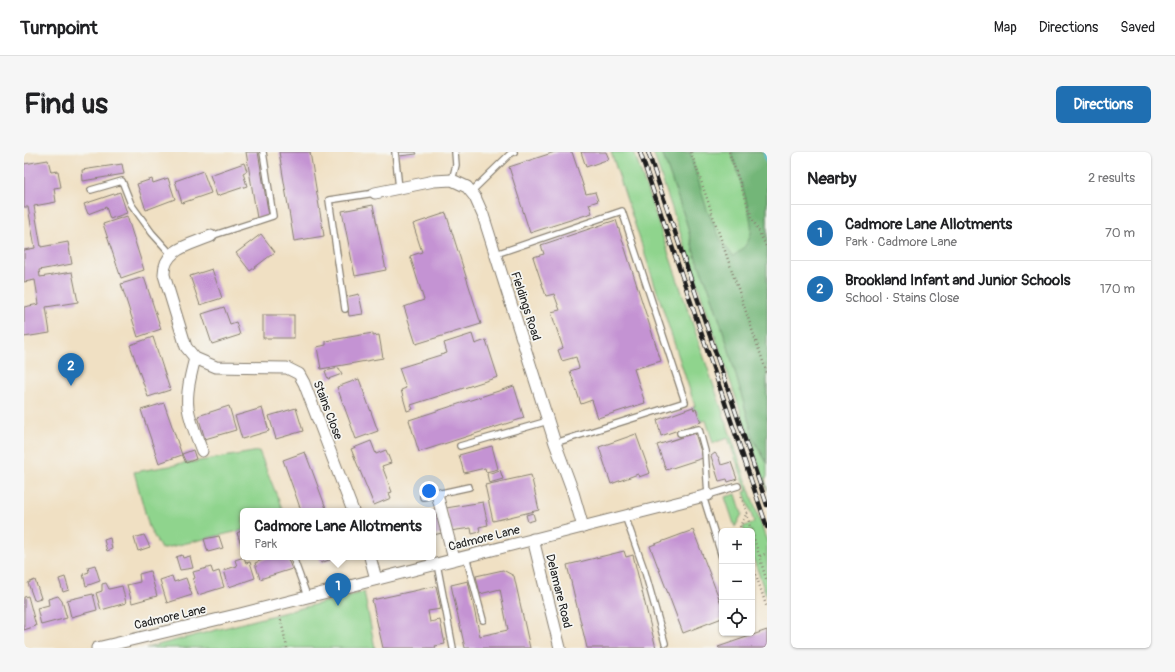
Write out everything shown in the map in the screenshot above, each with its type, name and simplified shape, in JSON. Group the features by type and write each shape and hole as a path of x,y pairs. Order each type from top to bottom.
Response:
{"street":[{"path":"375,193 434,181 452,180"},
{"name":"Fieldings Road","path":"452,180 467,187 475,197 483,215 583,527"},
{"path":"202,451 188,410 190,379 195,358 186,347 164,275 164,264 171,254 210,236"},
{"name":"Stains Close","path":"195,358 216,367 281,368 291,370 299,374 304,383 352,508"},
{"path":"437,494 454,559"},
{"name":"Cadmore Lane","path":"96,648 278,604 705,496"},
{"name":"Delamare Road","path":"533,539 560,648"},
{"path":"371,560 376,579"}],"lane":[{"path":"210,236 274,216 263,152"},
{"path":"395,152 399,188"},
{"path":"452,180 456,165 455,152"},
{"path":"471,192 510,154 514,152"},
{"path":"91,190 122,181 131,204 152,233 171,254"},
{"path":"345,309 329,200 375,193"},
{"path":"496,254 622,211 685,402 555,443"},
{"path":"460,446 548,421"},
{"path":"680,433 698,429 705,450 705,496 719,546"},
{"name":"Cadmore Lane","path":"705,496 738,486"},
{"path":"423,497 469,487"},
{"path":"625,516 645,572 665,643"},
{"path":"466,556 483,620"},
{"path":"294,560 307,596"},
{"path":"437,564 453,648"}],"path":[{"path":"692,152 767,373"},
{"path":"728,152 753,220 767,248"},
{"path":"738,486 747,512 750,528"},
{"path":"740,528 747,512"},
{"path":"755,541 760,556 758,556 767,582"},
{"path":"760,556 767,553"},
{"path":"752,564 767,608"},
{"path":"278,604 287,648"}],"green space":[{"path":"611,152 634,152 767,542 767,598 755,563 755,528 743,527 754,522 744,492 747,491 728,438 713,443 706,420 701,422 696,410 694,410 693,407 695,406"},
{"path":"653,152 662,152 686,221 695,256 709,288 727,343 754,440 767,463 767,477 765,478 767,490"},
{"path":"662,152 690,152 707,210 722,242 733,256 746,244 750,237 751,226 744,193 731,152 767,152 767,463 754,440 727,343 709,288 695,256 686,221"},
{"path":"676,152 767,152 767,419"},
{"path":"259,451 282,508 240,508 240,531 161,549 149,527 134,472"},
{"path":"736,494 742,514 735,527 725,497"},
{"path":"364,592 375,648 146,648"}],"building":[{"path":"246,152 258,152 269,216 257,218"},
{"path":"279,152 310,152 324,236 294,241"},
{"path":"399,152 416,152 417,154 399,156"},
{"path":"555,152 572,152 586,194 595,192 598,201 589,204 592,213 530,233 509,167"},
{"path":"581,152 606,152 609,159 586,167"},
{"path":"48,160 51,172 58,171 61,187 54,188 56,202 34,206 41,247 68,242 72,264 39,270 40,277 72,272 78,302 46,307 50,333 24,337 24,307 39,304 35,280 24,282 24,250 35,248 28,207 24,207 24,164"},
{"path":"244,163 247,171 243,173 247,186 217,196 210,175"},
{"path":"122,164 124,174 83,181 82,170"},
{"path":"203,171 211,193 182,203 175,181"},
{"path":"168,178 175,199 146,210 137,184 152,179 153,183"},
{"path":"120,192 127,213 110,219 106,207 88,214 84,204"},
{"path":"373,205 386,270 355,276 342,211"},
{"path":"446,213 481,324 416,344 404,307 424,300 410,256 422,252 413,224"},
{"path":"127,216 144,270 121,278 103,224"},
{"path":"616,220 661,361 634,369 645,403 598,418 592,400 581,404 570,371 579,368 576,357 562,361 558,350 563,348 551,312 560,310 554,294 546,296 533,257 544,254 541,245"},
{"path":"261,234 275,252 250,271 236,253"},
{"path":"212,269 222,298 200,305 190,276"},
{"path":"144,277 161,329 138,337 121,284"},
{"path":"359,294 363,314 349,316 346,297"},
{"path":"224,307 230,324 236,322 240,335 212,344 202,314"},
{"path":"263,315 294,315 294,338 263,338"},
{"path":"373,333 373,336 379,335 383,358 321,369 317,347 326,345 326,341"},
{"path":"472,334 475,344 486,340 498,377 411,405 413,409 407,411 401,390 406,388 399,368 447,353 444,343"},
{"path":"153,337 170,390 148,397 130,345"},
{"path":"339,368 342,374 328,379 325,371"},
{"path":"359,379 378,431 356,439 337,387"},
{"path":"514,386 524,418 419,452 409,420"},
{"path":"164,403 182,455 159,463 141,410"},
{"path":"229,406 236,430 205,439 198,416"},
{"path":"693,407 694,410 696,409 701,422 661,436 657,420"},
{"path":"262,408 269,431 242,439 235,416"},
{"path":"296,408 303,431 276,439 269,416"},
{"path":"695,433 703,458 666,470 657,445"},
{"path":"636,434 650,473 639,477 638,474 611,484 599,447"},
{"path":"371,441 376,454 386,450 391,463 382,466 392,492 389,493 391,498 374,505 351,449"},
{"path":"492,446 498,469 486,472 485,468 464,473 459,455"},
{"path":"193,450 196,459 186,463 182,454"},
{"path":"305,452 326,508 300,508 283,460"},
{"path":"715,453 719,458 721,465 731,462 737,479 728,482 727,479 719,481 711,456"},
{"path":"500,470 503,479 489,483 487,474"},
{"path":"531,475 539,510 493,521 485,485"},
{"path":"483,502 488,525 479,527 480,532 472,534 471,528 450,531 446,508"},
{"path":"436,510 442,533 436,534"},
{"path":"533,513 535,520 528,522 526,515"},
{"path":"693,530 719,598 719,619 683,633 650,546"},
{"path":"240,532 240,542 237,533"},
{"path":"144,535 150,547 138,551 134,538"},
{"path":"219,536 223,548 208,552 204,539"},
{"path":"110,538 112,549 107,551 104,540"},
{"path":"624,551 626,557 633,555 656,648 587,648 567,565"},
{"path":"182,555 183,558 190,556 193,568 180,570 176,557"},
{"path":"240,558 240,560 245,560 246,563 250,562 255,578 229,587 224,570 237,566 235,560"},
{"path":"262,560 288,560 292,569 260,579 255,563"},
{"path":"320,560 329,560 321,563"},
{"path":"95,565 100,581 86,586 83,574 89,572 88,567"},
{"path":"211,567 213,573 219,571 224,587 198,595 193,579 195,578 193,572"},
{"path":"503,570 514,576 530,648 465,648 451,585 468,581 480,636 508,630 500,589 480,594 476,576"},
{"path":"150,571 157,596 132,603 127,585 140,582 139,574"},
{"path":"172,576 174,582 186,578 192,595 167,603 160,580"},
{"path":"65,577 69,590 63,592 59,579"},
{"path":"35,580 41,598 34,600 28,583"},
{"path":"106,583 109,589 122,586 126,603 101,610 96,593 102,591 102,584"},
{"path":"436,586 441,609 428,611 430,622 440,620 445,644 435,646 436,648 383,648 372,600"},
{"path":"93,594 97,610 71,617 67,600"},
{"path":"28,596 36,626 24,630 24,597"},
{"path":"58,596 62,601 67,618 41,625 37,608 49,605 48,599"},
{"path":"767,630 767,648 718,647 750,636 755,636 755,634"}],"waterway":[{"path":"765,152 767,161"}],"railway":[{"path":"640,152 767,527"},
{"path":"648,152 767,505"}],"place":[{"name":"Brookland Infant and Junior Schools","path":"71,386"},
{"name":"Cadmore Lane Allotments","path":"338,606"}]}
